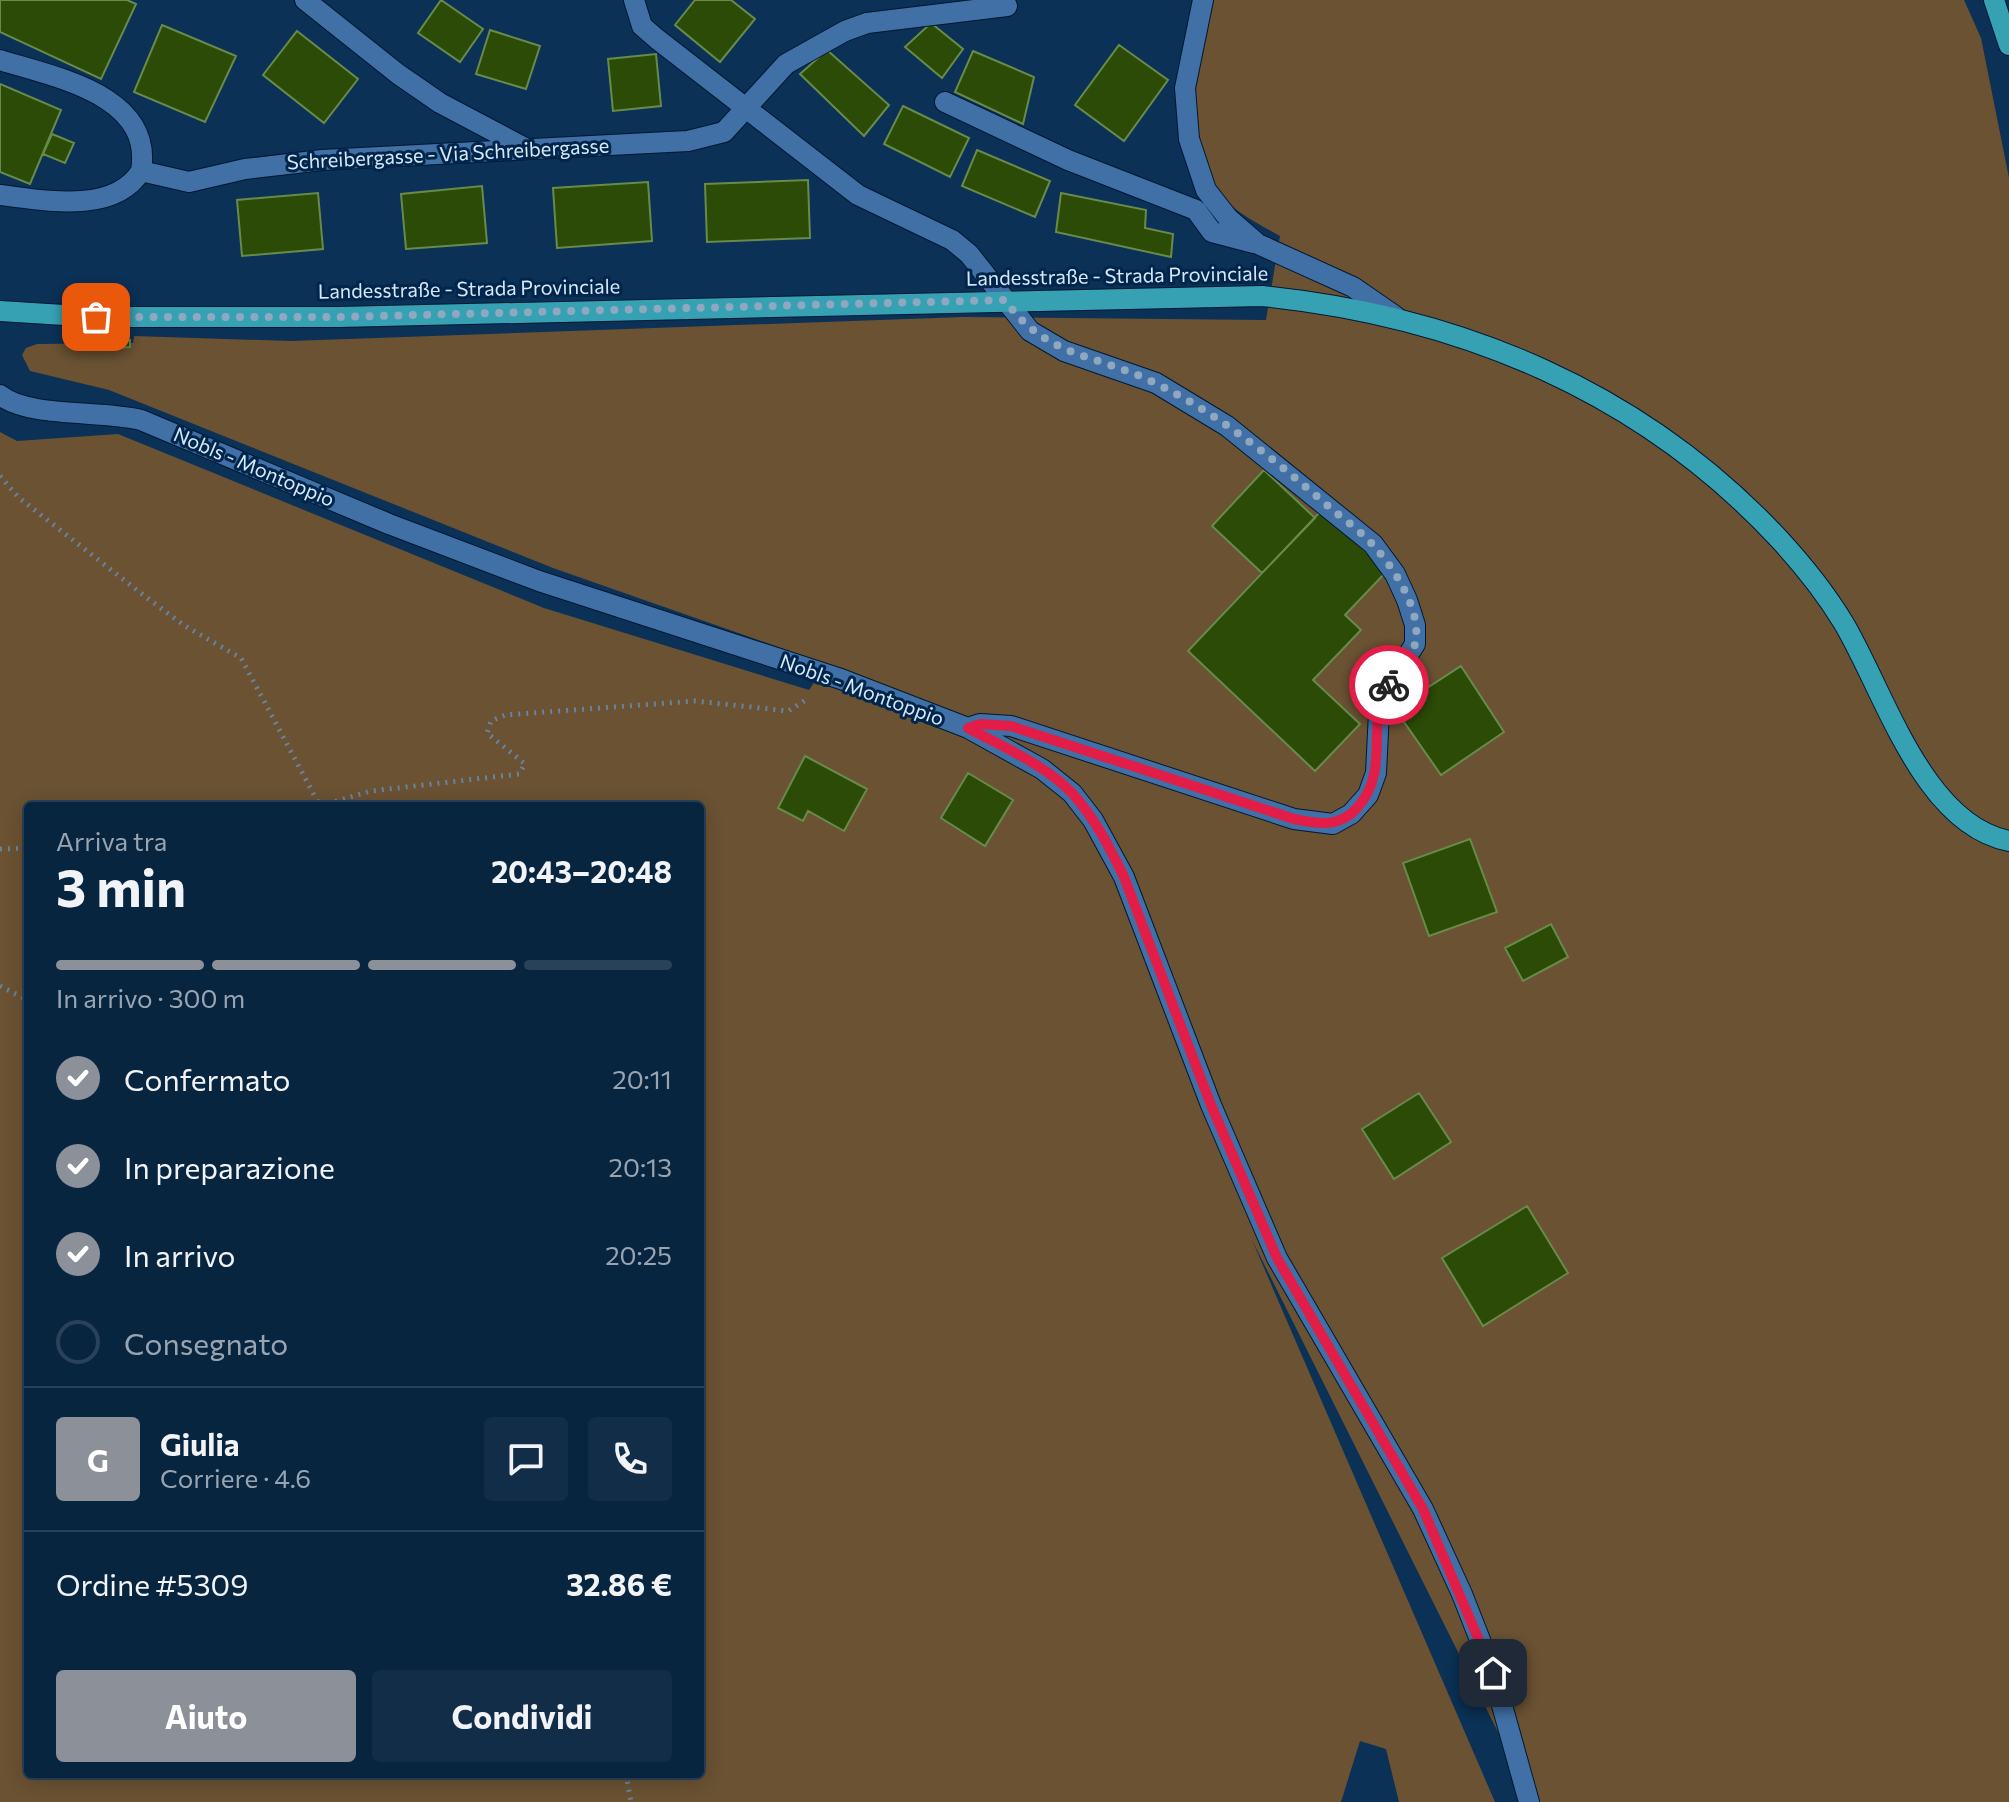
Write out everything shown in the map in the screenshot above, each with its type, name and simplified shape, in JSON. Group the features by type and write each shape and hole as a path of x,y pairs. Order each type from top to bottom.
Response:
{"main road":[{"path":"1994,0 2009,45"},
{"name":"Landesstraße - Strada Provinciale","path":"0,311 96,317 338,317 1262,296 1337,304 1395,316 1504,351 1604,397 1692,459 1780,541 1842,620 1931,788 1958,815 1993,837 2009,841"}],"street":[{"path":"305,0 429,96 527,149"},
{"path":"634,0 642,26 858,195 952,240 969,254 1019,320 1045,341 1156,383 1227,426 1297,479 1373,544 1395,574 1415,625 1415,644 1386,690 1379,712 1376,773 1368,795 1351,814 1333,824 1294,819 1011,726 980,724 968,728"},
{"path":"1203,0 1186,79 1189,139 1206,190 1228,218 1258,244"},
{"name":"Schreibergasse - Via Schreibergasse","path":"141,171 189,182 245,169 309,161 700,139 724,132 786,64 845,31 867,23 1007,6"},
{"path":"0,60 93,91 111,101 135,129 143,157 141,171 125,189 98,199 0,195"},
{"path":"945,102 1055,155 1196,210 1212,232 1258,244 1353,287 1395,316"},
{"name":"Nobls - Montoppio","path":"0,395 12,405 29,409 108,414 141,420 389,524 539,581 841,679 968,728 1042,769 1072,793 1110,849 1124,877 1211,1105 1277,1258 1423,1509 1462,1594 1493,1673 1529,1802"}],"path":[{"path":"0,476 18,497 152,602 241,658 318,802"},
{"path":"334,802 371,791 519,774 525,764 487,733 491,721 505,715 695,701 788,711 841,679"},
{"path":"0,849 24,848"},
{"path":"0,986 24,998"},
{"path":"627,1778 631,1802"}],"shaded area":[{"path":"1212,0 1964,0 1981,38 2009,178 2009,1802 1533,1802 1252,1240 1495,1802 1399,1802 1386,1749 1360,1741 1341,1802 0,1802 0,432 17,441 118,434 544,608 809,690 827,664 553,568 109,390 30,371 22,355 26,348 37,344 133,343 134,336 291,341 963,317 1266,320 1280,236 1243,214 1222,195 1205,165 1196,129 1193,94"}],"building":[{"path":"0,0 127,0 136,4 101,79 0,32"},
{"path":"441,0 483,29 460,62 418,33"},
{"path":"695,0 731,0 755,19 720,62 675,25"},
{"path":"931,23 963,49 942,78 905,47"},
{"path":"162,25 236,56 205,122 134,92"},
{"path":"490,30 540,46 526,89 476,74"},
{"path":"297,31 358,79 324,123 263,75"},
{"path":"1119,45 1168,80 1124,141 1075,105"},
{"path":"827,50 889,105 864,136 800,74"},
{"path":"973,51 1034,77 1023,124 955,92"},
{"path":"656,54 661,106 613,111 608,59"},
{"path":"0,84 61,110 30,184 0,172"},
{"path":"903,106 969,138 950,177 884,144"},
{"path":"52,134 74,143 65,163 43,154"},
{"path":"977,150 1050,181 1035,217 962,186"},
{"path":"808,180 810,238 707,242 705,184"},
{"path":"648,182 652,241 557,248 553,188"},
{"path":"482,186 487,243 406,249 401,194"},
{"path":"318,193 323,249 242,256 237,200"},
{"path":"1061,193 1146,210 1145,228 1173,234 1171,257 1056,232"},
{"path":"79,339 130,340 130,347 79,350"},
{"path":"1264,470 1315,518 1262,573 1212,526"},
{"path":"1322,510 1387,571 1345,615 1361,630 1313,680 1360,724 1315,771 1188,651"},
{"path":"1461,666 1504,732 1441,775 1395,709"},
{"path":"805,756 867,789 844,831 808,811 803,821 778,808"},
{"path":"968,773 1013,800 985,846 941,818"},
{"path":"1470,839 1497,912 1429,936 1403,863"},
{"path":"1551,924 1568,957 1523,981 1505,948"},
{"path":"1419,1093 1451,1142 1394,1179 1362,1129"},
{"path":"1527,1206 1568,1273 1483,1326 1442,1258"}],"way so far":[{"path":"96,317 338,317 1005,300 1019,320 1045,341 1064,351 1156,383 1227,426 1297,479 1373,544 1395,574 1415,625 1415,644 1389,685"}],"route":[{"path":"1389,685 1379,712 1376,773 1368,795 1351,814 1333,824 1294,819 1011,726 980,724 968,728 1042,769 1072,793 1110,849 1124,877 1211,1105 1277,1258 1423,1509 1462,1594 1493,1673"}]}
